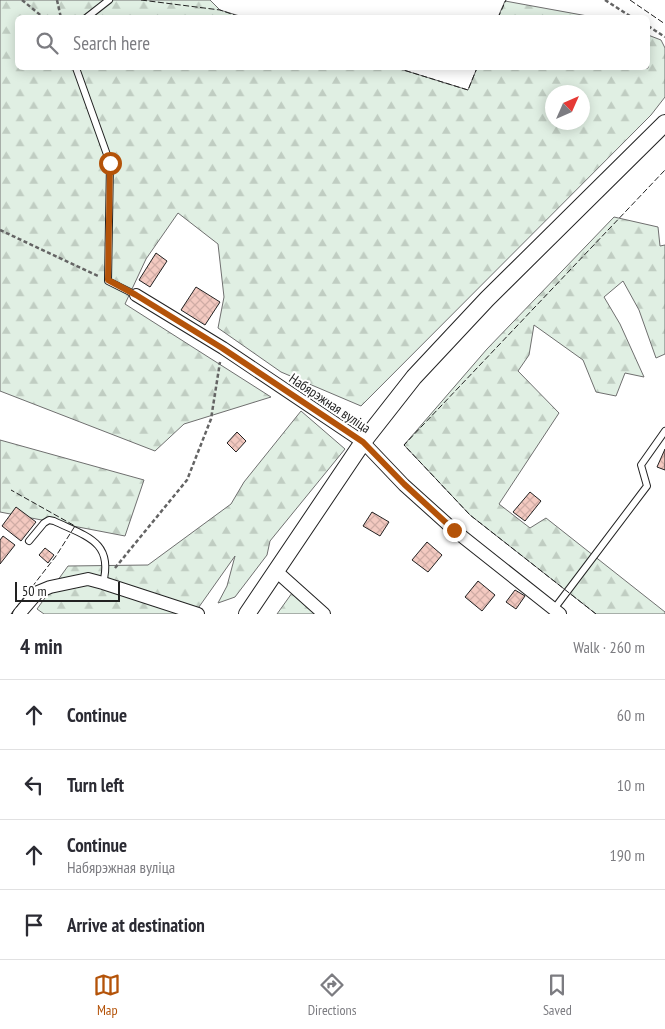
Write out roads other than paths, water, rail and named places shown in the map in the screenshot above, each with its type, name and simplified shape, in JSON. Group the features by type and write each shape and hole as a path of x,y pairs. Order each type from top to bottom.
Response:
{"street":[{"path":"247,614 363,442 414,378 486,299 665,123"},
{"name":"Набярэжная вуліца","path":"136,295 222,348 363,442 404,484 454,530 557,612"},
{"path":"276,571 324,614"},
{"path":"19,614 38,592 72,581 88,580 104,583 198,614"}],"lane":[{"path":"90,15 109,0"},
{"path":"77,70 110,163 108,280 136,295"},
{"path":"557,612 647,486 641,465 665,431"},
{"path":"29,541 48,520 54,521 91,540 99,546 107,562 104,583"}]}
